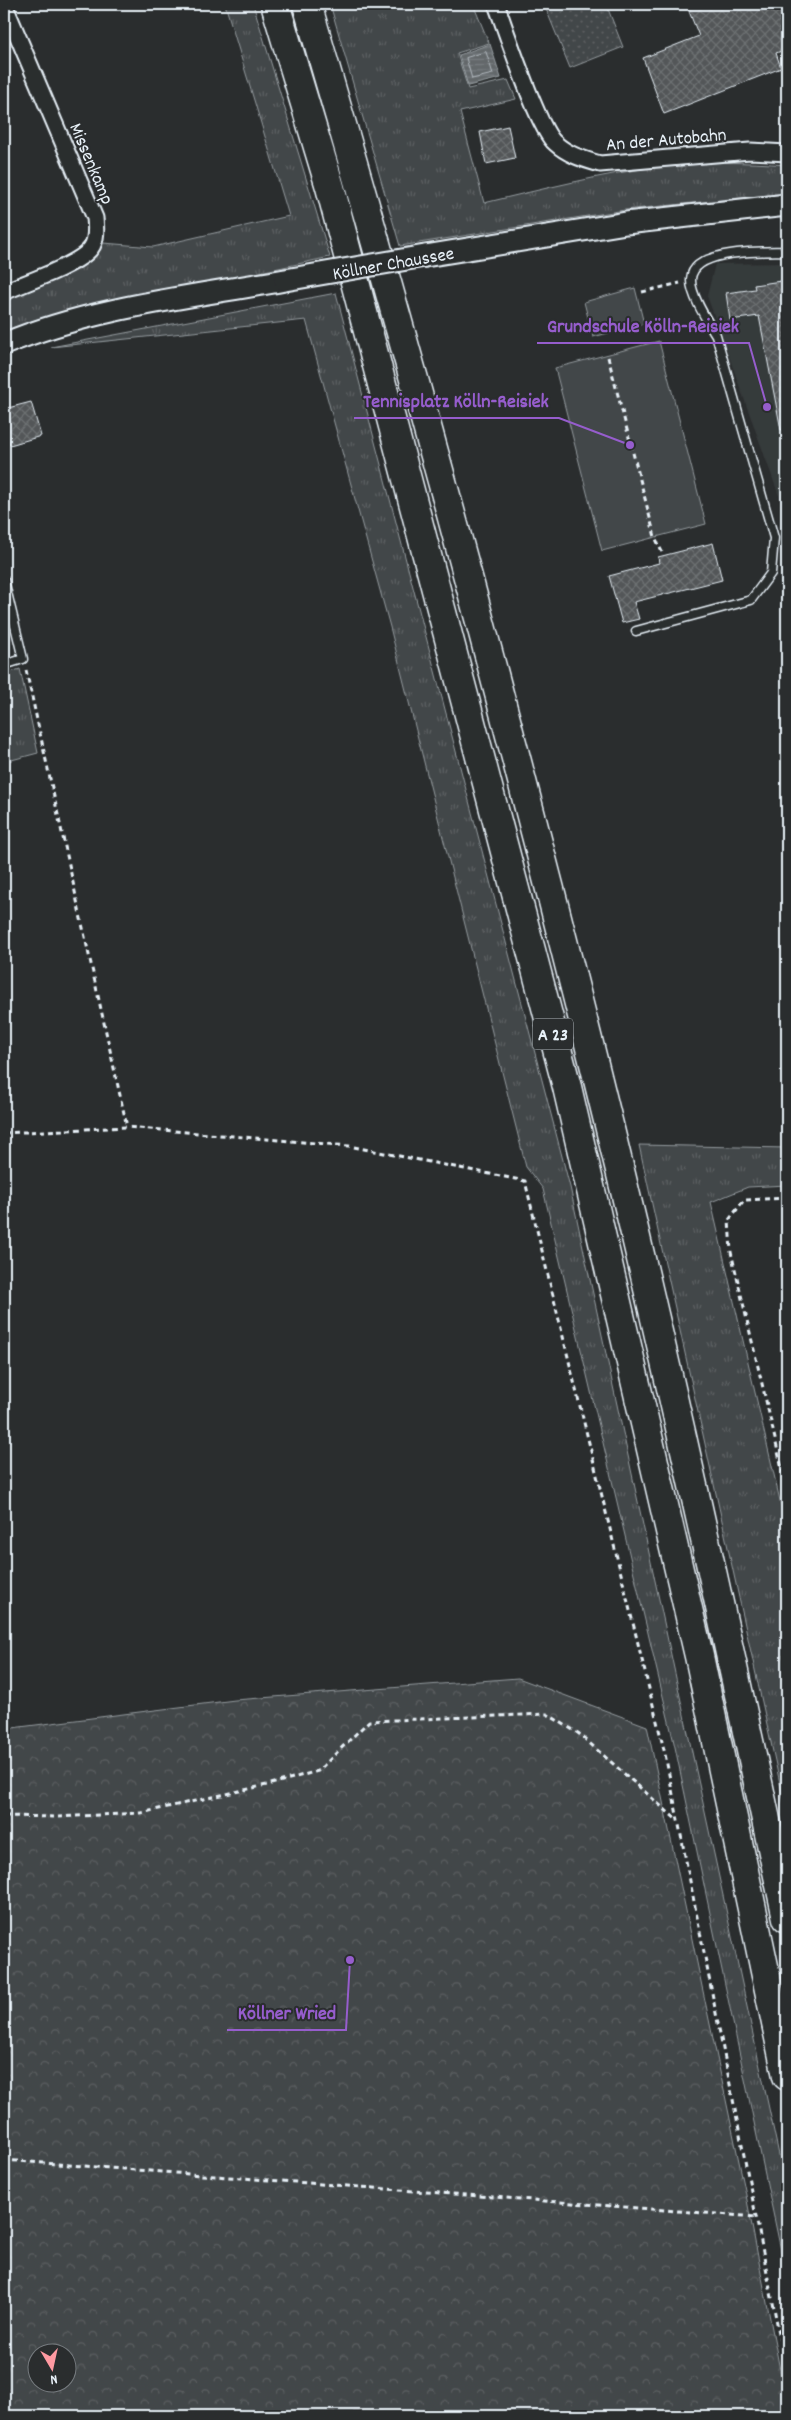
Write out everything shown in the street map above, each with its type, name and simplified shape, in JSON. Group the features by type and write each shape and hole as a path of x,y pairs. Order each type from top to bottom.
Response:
{"highway":[{"name":"A 23","path":"275,4 330,188 567,1087 699,1656 787,2076"},
{"name":"A 23","path":"307,4 359,182 502,708 596,1071 725,1630 787,1918"}],"street":[{"name":"Missenkamp","path":"4,4 95,218 96,233 91,248 76,261 4,292"},
{"name":"An der Autobahn","path":"496,4 537,110 553,142 576,158 600,164 750,151 787,153"},
{"name":"Köllner Chaussee","path":"4,344 33,332 106,312 285,280 626,222 787,205"}],"lane":[{"path":"636,631 751,600 771,573 774,538 716,335 701,311 691,280 694,268 708,259 731,254 787,250"},
{"path":"4,580 24,659 4,665"}],"path":[{"path":"642,292 691,280"},
{"path":"608,357 655,537 662,552"},
{"path":"24,659 127,1127"},
{"path":"4,1133 127,1127 349,1146 525,1181 666,1754 787,2374"},
{"path":"787,1198 744,1200 729,1220 731,1252 787,1490"},
{"path":"4,1816 57,1817 140,1813 271,1784 318,1771 369,1721 547,1714 578,1733 679,1822"},
{"path":"4,2160 757,2218"}],"shaded area":[{"path":"787,263 787,518 707,296 715,264"}],"green space":[{"path":"225,4 253,4 330,257 32,321 4,332 4,300 72,271 95,254 103,243 153,247 289,216"},
{"path":"330,4 473,4 489,43 457,53 468,89 508,80 516,99 460,112 484,203 617,173 677,164 740,163 787,165 787,193 625,210 400,246"},
{"path":"560,4 606,4 623,47 570,68 546,9"},
{"path":"635,288 644,324 593,337 584,302"},
{"path":"336,293 570,1187 787,2192 787,2279 675,1747 543,1189 526,1167 390,627 306,320 51,347"},
{"path":"659,341 706,524 602,551 555,368"},
{"path":"20,669 38,753 4,762 4,674"},
{"path":"639,1145 787,1148 787,1185 748,1187 711,1202 787,1531 787,1815"},
{"path":"518,1678 647,1726 745,2190 787,2406 787,2416 4,2416 4,1729 235,1700"}],"water":[{"path":"490,44 501,78 468,86 459,55"}],"building":[{"path":"686,4 787,4 787,49 776,53 781,68 664,114 643,58 699,36"},
{"path":"508,126 515,158 486,164 480,132"},
{"path":"781,281 787,327 787,429 781,430 759,316 730,320 726,293 755,289 754,285"},
{"path":"31,402 41,436 10,445 4,422 4,409"},
{"path":"713,543 722,580 634,602 639,619 622,623 609,576 659,563 658,557"}],"place":[{"name":"Grundschule Kölln-Reisiek","path":"767,407"},
{"name":"Tennisplatz Kölln-Reisiek","path":"630,445"},
{"name":"Köllner Wried","path":"350,1960"}]}
